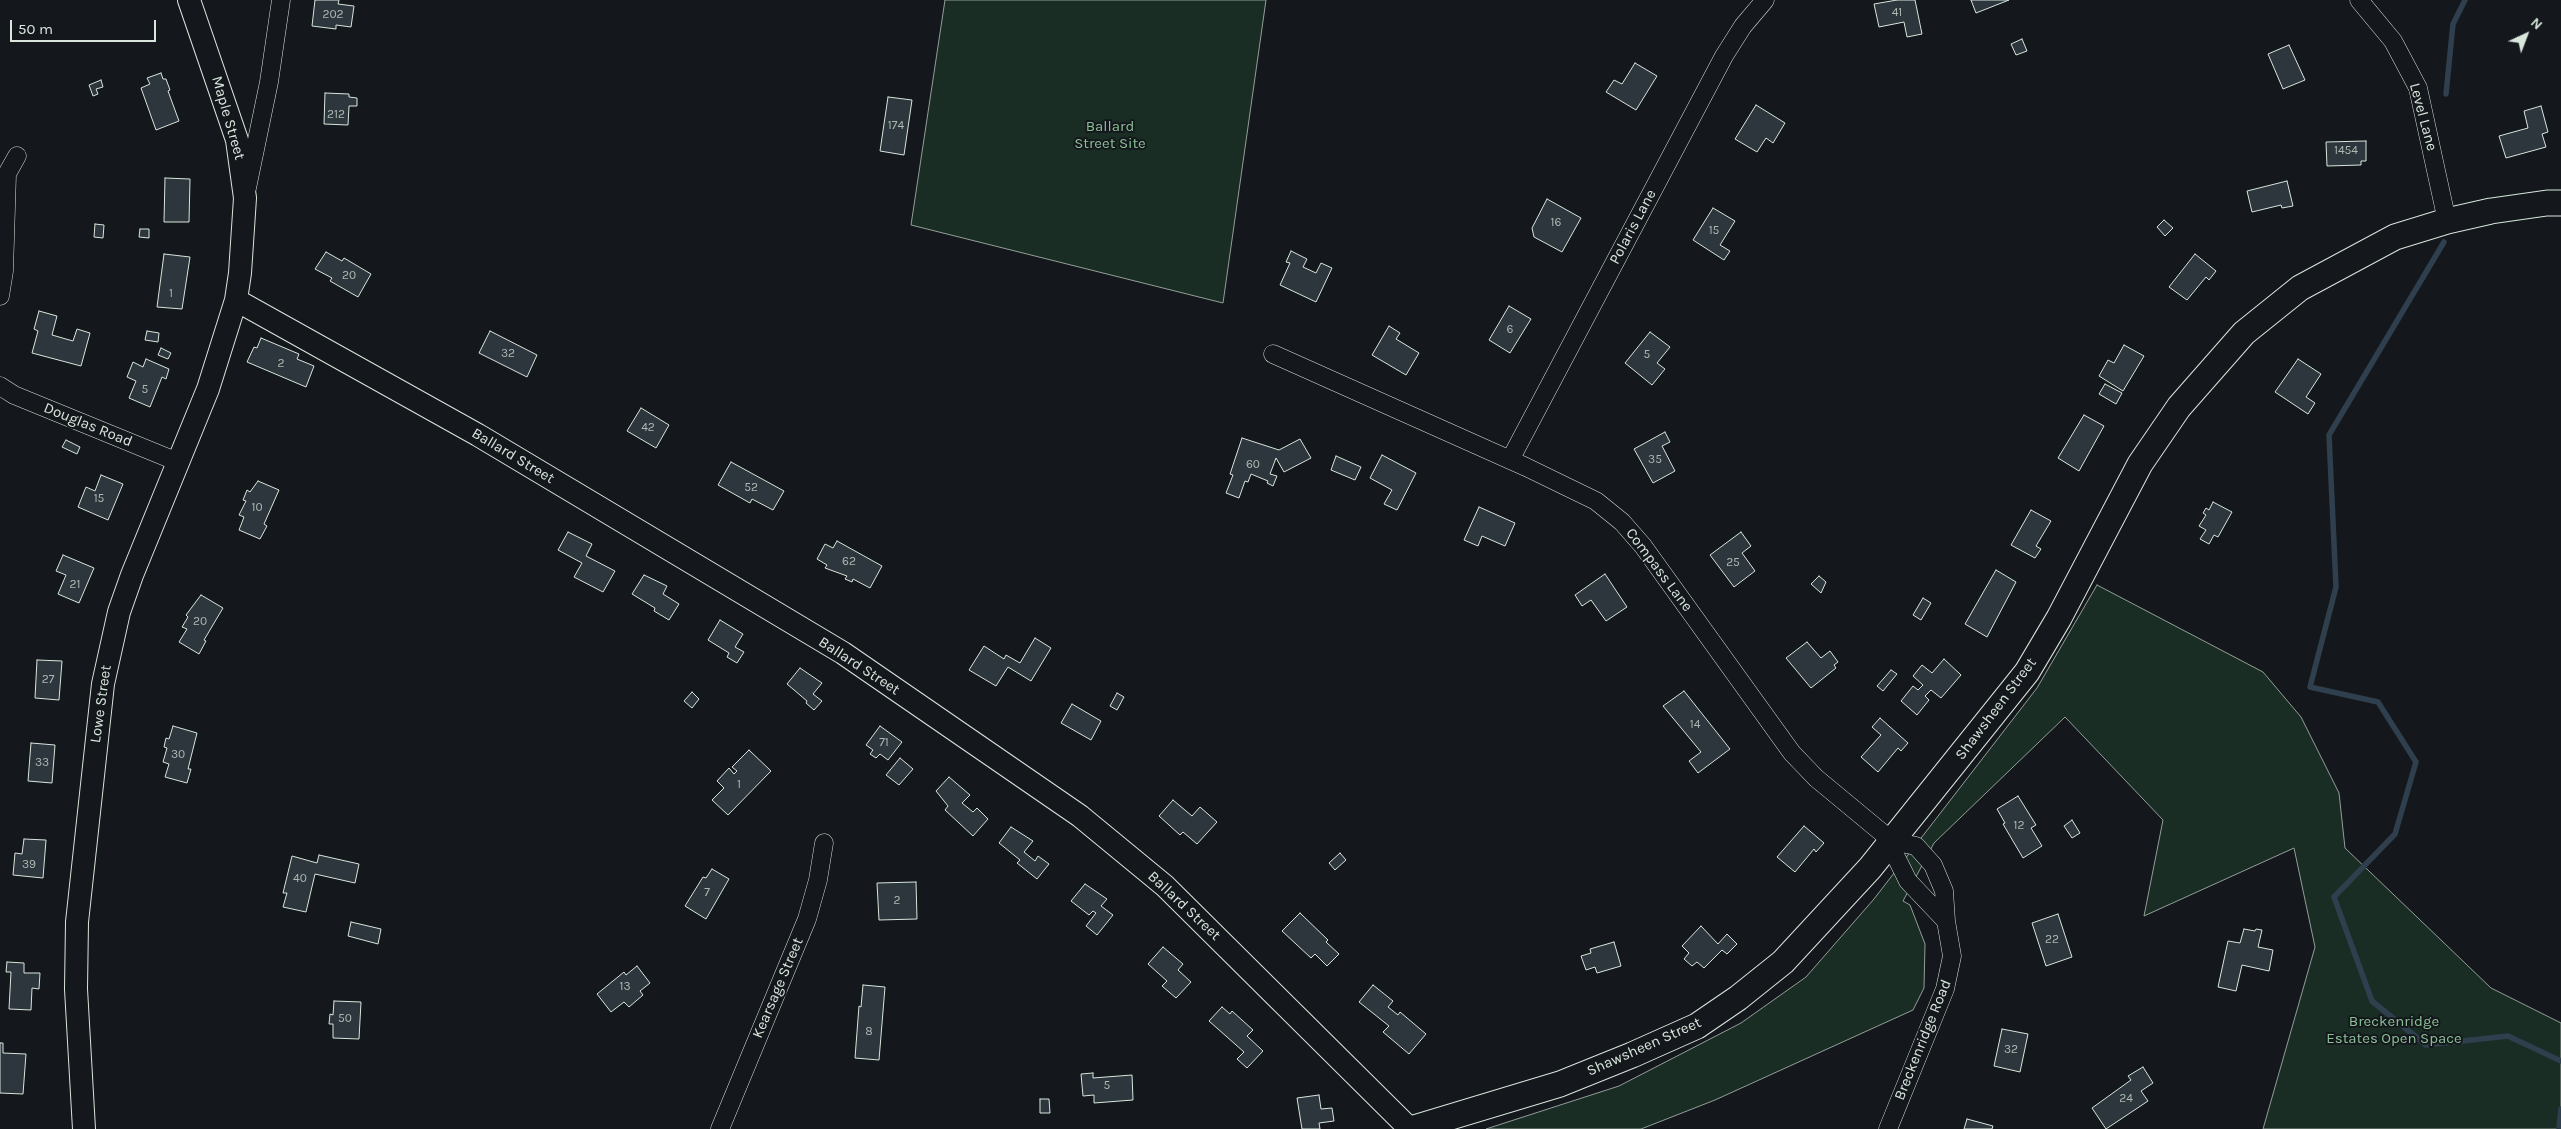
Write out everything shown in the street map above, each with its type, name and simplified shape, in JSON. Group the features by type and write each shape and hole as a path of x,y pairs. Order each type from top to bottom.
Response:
{"main road":[{"name":"Shawsheen Street","path":"1411,1129 1560,1084 1697,1026 1738,998 1784,962 1892,841 2027,672 2059,618 2140,464 2179,407 2244,333 2300,288 2395,238 2447,221 2491,211 2547,203 2561,203"}],"street":[{"name":"Maple Street","path":"189,0 237,140 245,198 243,247 236,300"},
{"path":"245,198 269,82 281,0"},
{"name":"Polaris Lane","path":"1510,460 1724,56 1743,26 1766,0"},
{"name":"Level Lane","path":"2359,0 2393,41 2418,88 2447,221"},
{"path":"0,296 4,271 7,174 17,156"},
{"name":"Lowe Street","path":"84,1129 76,989 77,922 98,719 109,654 132,575 208,389 236,300"},
{"name":"Ballard Street","path":"236,300 478,435 844,653 1080,816 1164,886 1411,1129"},
{"name":"Compass Lane","path":"1273,354 1510,460 1596,501 1622,522 1662,570 1792,754 1816,778 1892,841"},
{"name":"Douglas Road","path":"0,386 14,395 178,462"},
{"path":"1892,841 1902,872 1908,881 1946,921"},
{"name":"Breckenridge Road","path":"1888,1129 1950,972 1951,940 1946,921 1944,891 1929,858 1920,848 1912,844 1892,841"},
{"name":"Kearsage Street","path":"720,1129 807,919 818,880 824,843"}],"green space":[{"name":"Ballard Street Site","path":"945,0 1266,0 1223,303 911,225"},
{"name":"Breckenridge Estates Open Space","path":"2097,585 2263,672 2301,717 2339,793 2345,848 2491,988 2561,1023 2561,1129 2263,1129 2315,947 2294,848 2144,916 2163,820 2065,717 1934,843 1903,901 1910,905 1925,944 1924,988 1913,1010 1715,1100 1641,1129 1486,1129 1619,1086 1741,1023 1806,977 1874,899 2037,688"}],"building":[{"path":"315,0 339,0 338,4 354,6 351,27 336,25 336,29 312,26"},
{"path":"1897,0 1915,0 1922,34 1907,37 1904,22 1879,27 1874,4"},
{"path":"1971,0 2009,0 1976,13"},
{"path":"2022,39 2027,51 2016,55 2011,44"},
{"path":"2289,45 2305,80 2283,89 2268,54"},
{"path":"1635,63 1657,76 1636,110 1606,92 1614,80 1622,84"},
{"path":"161,73 163,79 166,79 170,90 168,91 179,121 156,130 141,88 150,84 147,78"},
{"path":"101,80 103,87 96,89 98,94 93,96 89,85"},
{"path":"325,93 349,94 349,97 357,98 357,106 349,106 348,125 324,124"},
{"path":"888,97 912,100 904,155 880,151"},
{"path":"1756,105 1785,123 1773,143 1766,138 1757,152 1735,139"},
{"path":"2541,106 2548,132 2542,134 2546,147 2506,158 2499,136 2528,128 2524,111"},
{"path":"2366,141 2366,161 2361,161 2361,165 2327,166 2326,142"},
{"path":"165,178 190,179 189,222 164,222"},
{"path":"2287,181 2293,206 2282,208 2281,205 2252,212 2247,191"},
{"path":"1547,199 1581,218 1562,252 1534,237 1532,228"},
{"path":"1713,208 1735,221 1720,245 1730,251 1724,260 1693,240"},
{"path":"2164,220 2173,228 2165,236 2157,227"},
{"path":"95,224 104,225 103,238 94,237"},
{"path":"140,229 149,229 149,238 139,237"},
{"path":"1291,251 1307,259 1303,267 1316,273 1321,263 1332,268 1316,302 1280,285 1290,263 1286,262"},
{"path":"326,252 342,261 344,258 371,274 358,297 330,281 332,278 315,269"},
{"path":"164,254 190,257 182,309 157,307"},
{"path":"2195,254 2216,271 2209,280 2206,277 2187,300 2169,287"},
{"path":"1509,306 1531,319 1510,353 1489,340"},
{"path":"39,311 57,316 52,335 73,341 77,329 90,333 81,366 32,353 38,331 34,329"},
{"path":"1389,326 1400,333 1396,339 1419,353 1406,375 1372,355"},
{"path":"147,331 159,333 158,342 145,340"},
{"path":"490,331 537,355 527,377 479,353"},
{"path":"1650,332 1670,347 1657,363 1665,369 1652,385 1625,363"},
{"path":"261,338 299,354 297,359 314,366 306,387 247,362 254,347 257,348"},
{"path":"2124,345 2144,356 2123,391 2099,376 2108,360 2114,363"},
{"path":"161,348 171,353 168,359 158,355"},
{"path":"146,359 169,369 166,379 162,377 150,407 129,398 136,381 127,377 133,362 143,367"},
{"path":"2298,359 2321,374 2306,397 2315,403 2308,414 2275,392"},
{"path":"2105,384 2122,393 2116,404 2099,394"},
{"path":"641,408 669,425 656,448 627,431"},
{"path":"2084,415 2104,426 2079,471 2058,458"},
{"path":"1665,432 1670,442 1662,446 1675,471 1653,483 1634,449"},
{"path":"1242,438 1279,450 1300,439 1311,458 1284,472 1276,458 1270,474 1277,476 1273,486 1267,483 1268,481 1251,474 1248,482 1245,481 1239,498 1226,493 1233,475 1230,474"},
{"path":"66,440 80,447 77,454 62,447"},
{"path":"1382,455 1416,473 1397,510 1384,504 1392,490 1370,478"},
{"path":"1336,456 1361,467 1355,480 1331,470"},
{"path":"731,462 784,491 773,510 752,499 750,503 718,485"},
{"path":"101,475 123,484 108,520 78,507 86,487 95,491"},
{"path":"258,481 279,490 264,524 267,526 260,539 239,530 244,517 239,515 246,501 243,500 247,490 250,492"},
{"path":"2213,502 2232,512 2218,537 2214,535 2209,544 2200,539 2206,530 2199,526 2206,515 2203,513 2206,508 2209,510"},
{"path":"1479,507 1515,523 1505,546 1482,536 1478,546 1464,540"},
{"path":"2031,510 2051,521 2036,546 2041,549 2035,558 2011,545"},
{"path":"568,532 592,544 586,556 615,571 603,592 574,577 582,563 558,550"},
{"path":"1741,532 1751,546 1742,553 1755,571 1734,587 1710,555"},
{"path":"837,541 882,566 870,588 853,579 852,582 845,579 847,576 825,568 827,565 817,559 825,544 833,548"},
{"path":"63,555 94,568 79,603 58,594 66,575 56,571"},
{"path":"1996,570 2016,582 1987,637 1965,624"},
{"path":"1605,574 1627,607 1606,621 1591,600 1582,606 1575,595"},
{"path":"644,575 667,586 663,594 679,604 669,620 654,611 655,608 632,594"},
{"path":"1819,576 1826,582 1821,593 1811,584"},
{"path":"201,595 223,608 204,640 206,641 199,654 179,642 187,629 182,627 188,617 186,615"},
{"path":"1923,598 1931,603 1921,620 1913,615"},
{"path":"720,620 743,634 735,647 744,652 737,663 727,657 729,653 708,640"},
{"path":"1035,638 1051,648 1031,681 1008,667 996,686 969,670 984,646 1004,659 1006,655 1020,663"},
{"path":"1807,642 1821,658 1830,651 1838,662 1834,665 1836,668 1811,688 1786,658"},
{"path":"1944,659 1961,675 1941,698 1931,690 1925,696 1929,700 1917,715 1901,701 1913,686 1918,690 1923,685 1913,676 1922,665 1932,673"},
{"path":"37,660 62,661 59,700 35,698"},
{"path":"800,668 822,683 813,694 822,701 814,710 806,703 807,701 787,684"},
{"path":"1891,670 1897,674 1883,691 1877,686"},
{"path":"1684,691 1730,749 1698,773 1689,761 1701,752 1663,706"},
{"path":"692,692 699,699 692,708 684,701"},
{"path":"1117,693 1124,697 1117,710 1110,706"},
{"path":"1072,704 1101,721 1091,740 1061,723"},
{"path":"1880,718 1908,743 1901,751 1898,748 1878,772 1861,757 1881,735 1872,727"},
{"path":"173,726 197,733 188,769 191,769 187,783 165,777 169,764 163,762 167,748 164,747 166,738 169,739"},
{"path":"880,726 902,742 888,760 880,754 876,758 870,754 873,750 866,745"},
{"path":"31,743 55,745 52,783 28,781"},
{"path":"749,750 771,771 728,815 712,800 724,788 717,781 729,768 734,774 737,771 732,767"},
{"path":"900,758 913,769 899,785 886,775"},
{"path":"949,777 970,795 962,803 973,812 977,808 988,819 973,836 945,810 948,806 936,791"},
{"path":"2018,796 2036,825 2031,828 2042,846 2023,858 2003,824 2005,823 1997,809"},
{"path":"1173,800 1192,816 1200,807 1217,822 1197,844 1183,832 1180,835 1159,816"},
{"path":"2072,820 2080,833 2072,838 2064,826"},
{"path":"1804,826 1824,843 1816,852 1814,849 1795,872 1777,857"},
{"path":"1011,827 1033,841 1024,852 1035,861 1038,856 1049,864 1037,879 1017,863 1020,860 999,843"},
{"path":"24,839 46,840 43,878 13,875 15,853 22,854"},
{"path":"1340,853 1346,860 1335,870 1329,863"},
{"path":"319,855 359,864 355,883 315,874 306,912 283,907 287,893 283,893 292,856 317,863"},
{"path":"712,869 729,879 706,919 685,906 703,877 706,878"},
{"path":"916,882 917,919 879,920 877,883"},
{"path":"1085,884 1107,899 1101,906 1113,915 1097,935 1086,926 1096,913 1093,911 1089,915 1071,901"},
{"path":"1300,913 1328,940 1326,942 1339,954 1327,966 1315,954 1311,958 1282,931"},
{"path":"2058,914 2072,957 2046,966 2032,923"},
{"path":"351,922 381,929 378,944 348,936"},
{"path":"1701,926 1718,944 1727,934 1737,944 1727,954 1722,950 1704,968 1697,962 1692,966 1684,959 1689,953 1682,946"},
{"path":"2244,929 2262,930 2258,947 2273,950 2269,971 2242,965 2236,991 2218,987 2228,941 2240,943"},
{"path":"1614,942 1621,966 1597,973 1595,967 1586,970 1581,956 1591,953 1590,949"},
{"path":"1163,947 1183,964 1178,970 1191,982 1176,998 1162,986 1167,981 1148,964"},
{"path":"7,962 24,963 24,973 40,973 39,989 32,988 31,1010 9,1009 11,972 6,972"},
{"path":"637,966 650,983 640,991 643,995 629,1007 624,1002 611,1012 597,994 624,972 626,975"},
{"path":"863,985 885,987 879,1060 855,1058 859,1006 861,1007"},
{"path":"1373,985 1393,1001 1388,1007 1398,1015 1400,1012 1426,1034 1409,1054 1383,1032 1389,1026 1359,1002"},
{"path":"334,1001 361,1002 359,1039 333,1038 333,1024 329,1024 330,1014 333,1015"},
{"path":"1222,1007 1230,1014 1232,1011 1253,1030 1247,1036 1263,1051 1247,1068 1237,1059 1244,1052 1209,1021"},
{"path":"2002,1029 2028,1034 2020,1072 1994,1066"},
{"path":"0,1043 3,1043 3,1053 26,1054 23,1094 0,1093"},
{"path":"2143,1067 2153,1083 2141,1091 2148,1101 2106,1129 2092,1108 2131,1080 2128,1076"},
{"path":"1093,1073 1093,1078 1132,1075 1133,1100 1094,1103 1094,1095 1083,1096 1081,1074"},
{"path":"1319,1095 1321,1109 1332,1108 1334,1121 1319,1123 1320,1129 1302,1129 1297,1098"},
{"path":"1040,1099 1049,1099 1050,1113 1040,1113"},
{"path":"1967,1119 1993,1126 1992,1129 1964,1129"}],"waterway":[{"path":"2446,94 2453,24 2465,0"},
{"path":"2444,242 2329,435 2336,587 2310,687 2378,702 2416,762 2395,834 2334,897 2372,1001 2426,1045 2508,1036 2561,1061"},
{"path":"2559,1129 2561,1109"}]}
